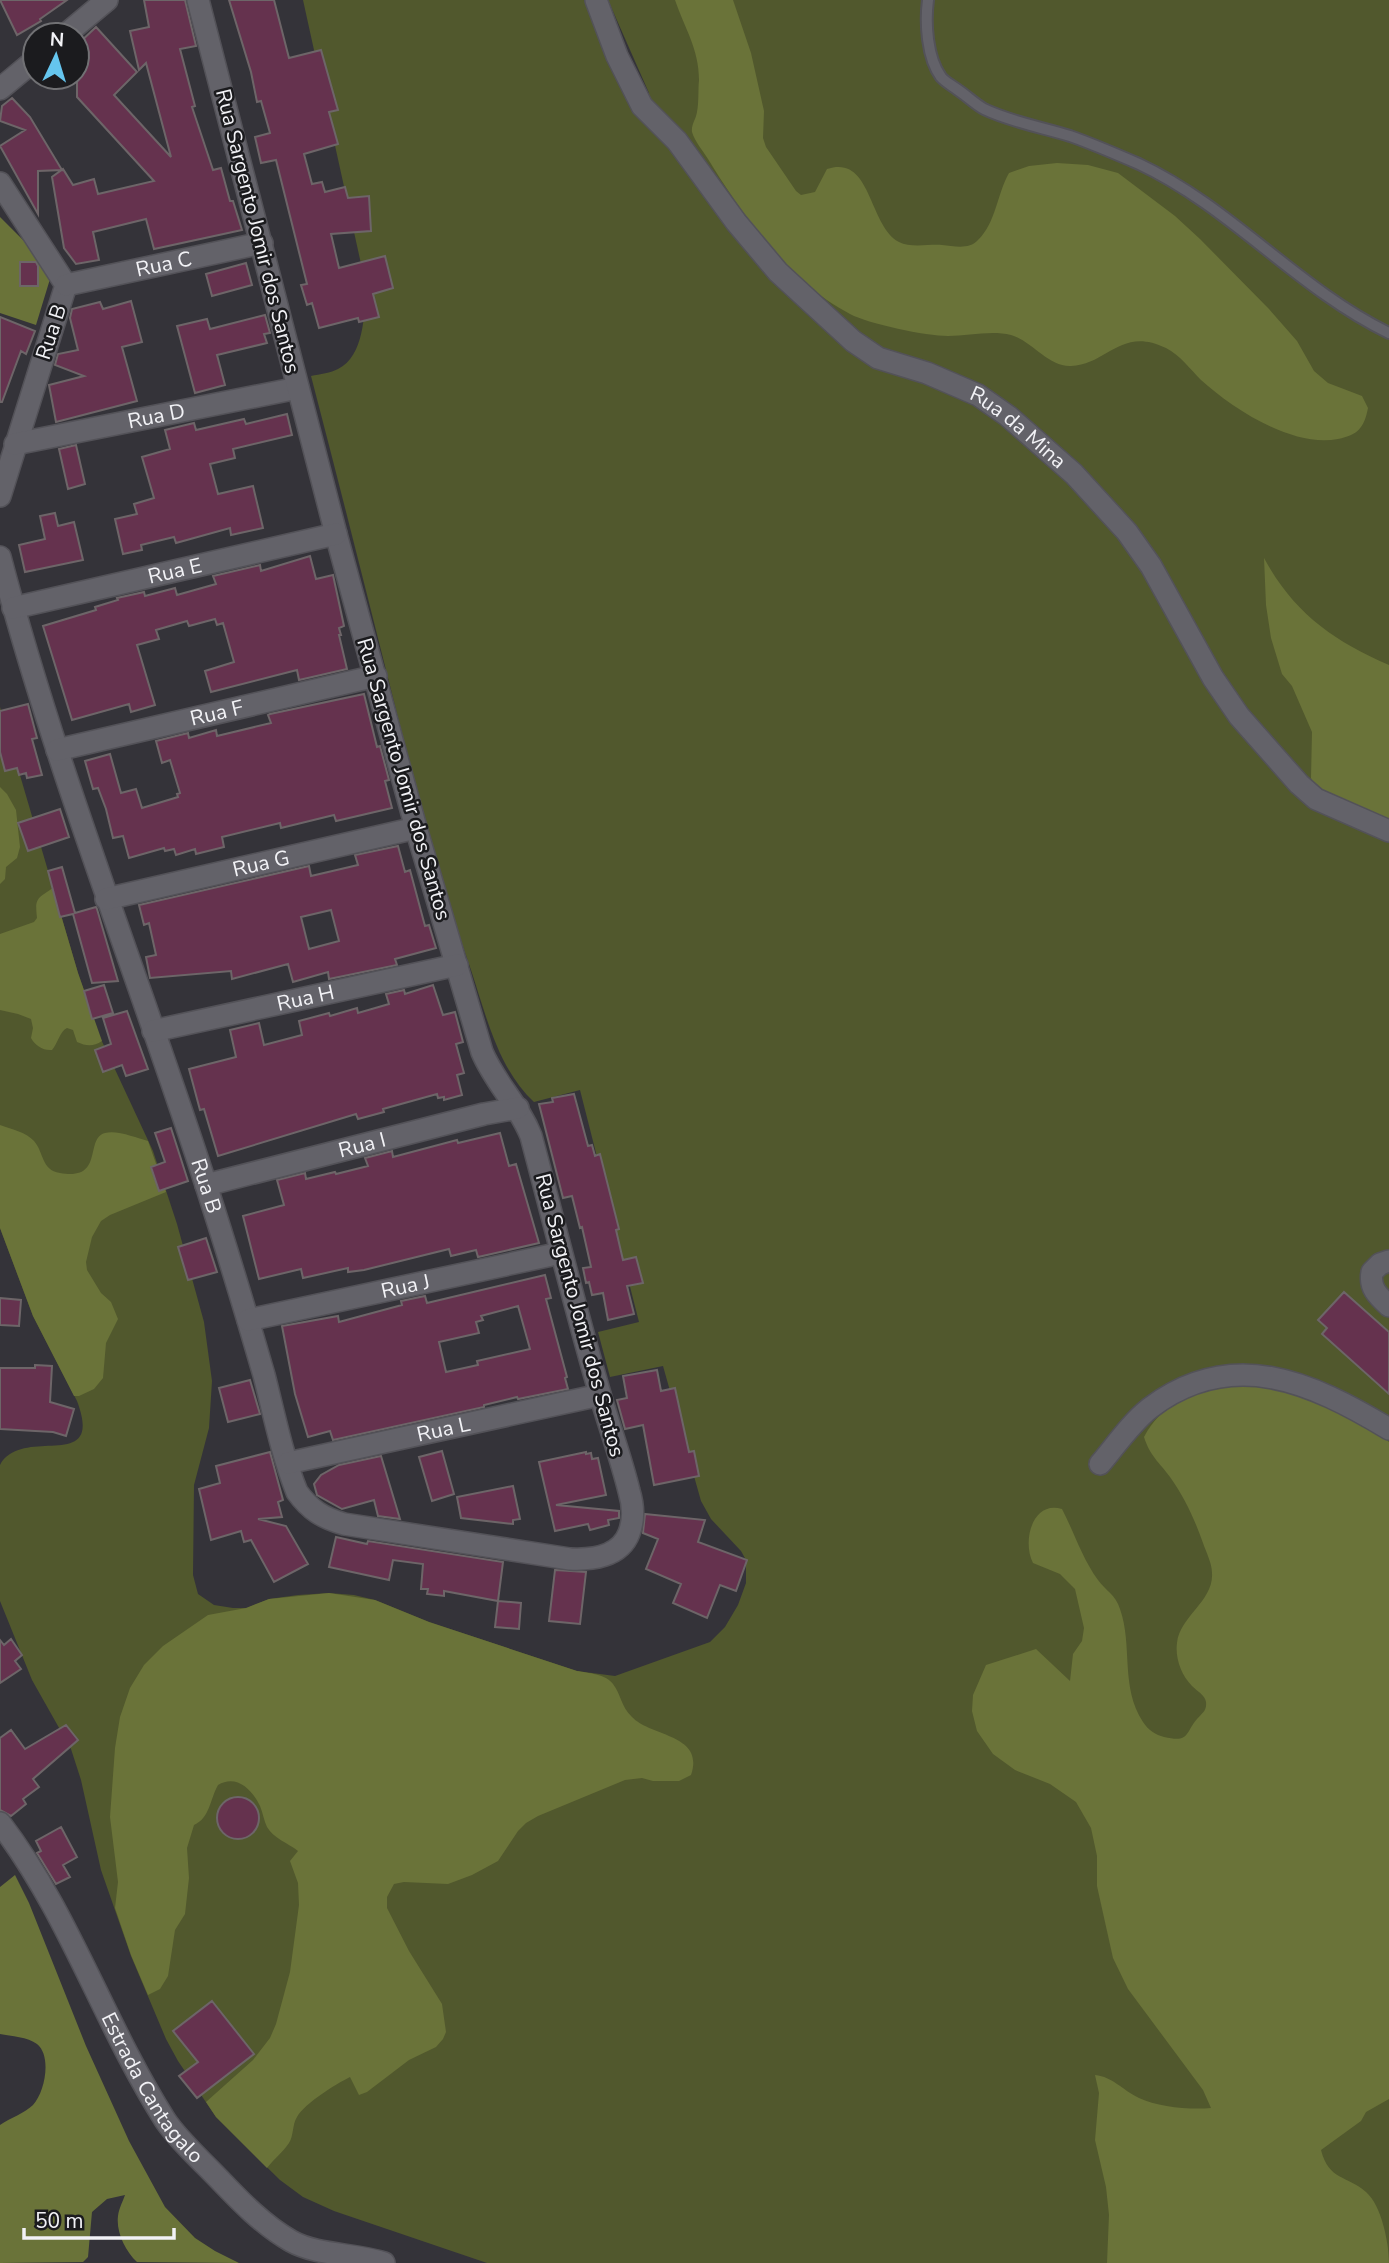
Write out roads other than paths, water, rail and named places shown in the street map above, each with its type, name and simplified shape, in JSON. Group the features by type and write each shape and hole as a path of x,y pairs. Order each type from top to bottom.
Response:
{"street":[{"path":"82,21 107,0"},
{"name":"Rua Sargento Jomir dos Santos","path":"198,0 336,534 416,828 488,1065 518,1108 531,1136 631,1500 631,1526 622,1544"},
{"name":"Rua da Mina","path":"596,0 617,56 642,106 677,141 736,222 778,272 853,341 878,358 936,376 978,395 1008,416 1074,474 1127,532 1152,566 1213,678 1238,716 1298,784 1316,799 1389,831"},
{"path":"0,89 21,72"},
{"name":"Rua B","path":"0,183 66,285 0,496"},
{"name":"Rua C","path":"66,285 262,243"},
{"name":"Rua D","path":"15,444 298,388"},
{"name":"Rua E","path":"13,608 336,534"},
{"name":"Rua B","path":"0,556 13,608 57,750 206,1185 298,1492 322,1517 344,1524 570,1559 601,1557 622,1544"},
{"name":"Rua F","path":"57,750 376,676"},
{"name":"Rua G","path":"106,899 416,828"},
{"name":"Rua H","path":"153,1031 457,965"},
{"name":"Rua I","path":"206,1185 484,1114 518,1108"},
{"name":"Rua J","path":"248,1320 561,1253"},
{"path":"1389,1261 1380,1264 1372,1272 1370,1281 1376,1293 1389,1306"},
{"path":"1100,1464 1149,1409 1172,1394 1207,1380 1237,1374 1275,1378 1314,1389 1389,1429"},
{"name":"Rua L","path":"288,1463 600,1395"},
{"name":"Estrada Cantagalo","path":"0,1823 23,1853 45,1890 120,2040 166,2122 235,2196 268,2226 293,2242 384,2263"}],"lane":[{"path":"928,0 928,35 933,58 942,78 981,108 1001,117 1098,146 1177,184 1325,295 1389,334"}]}
